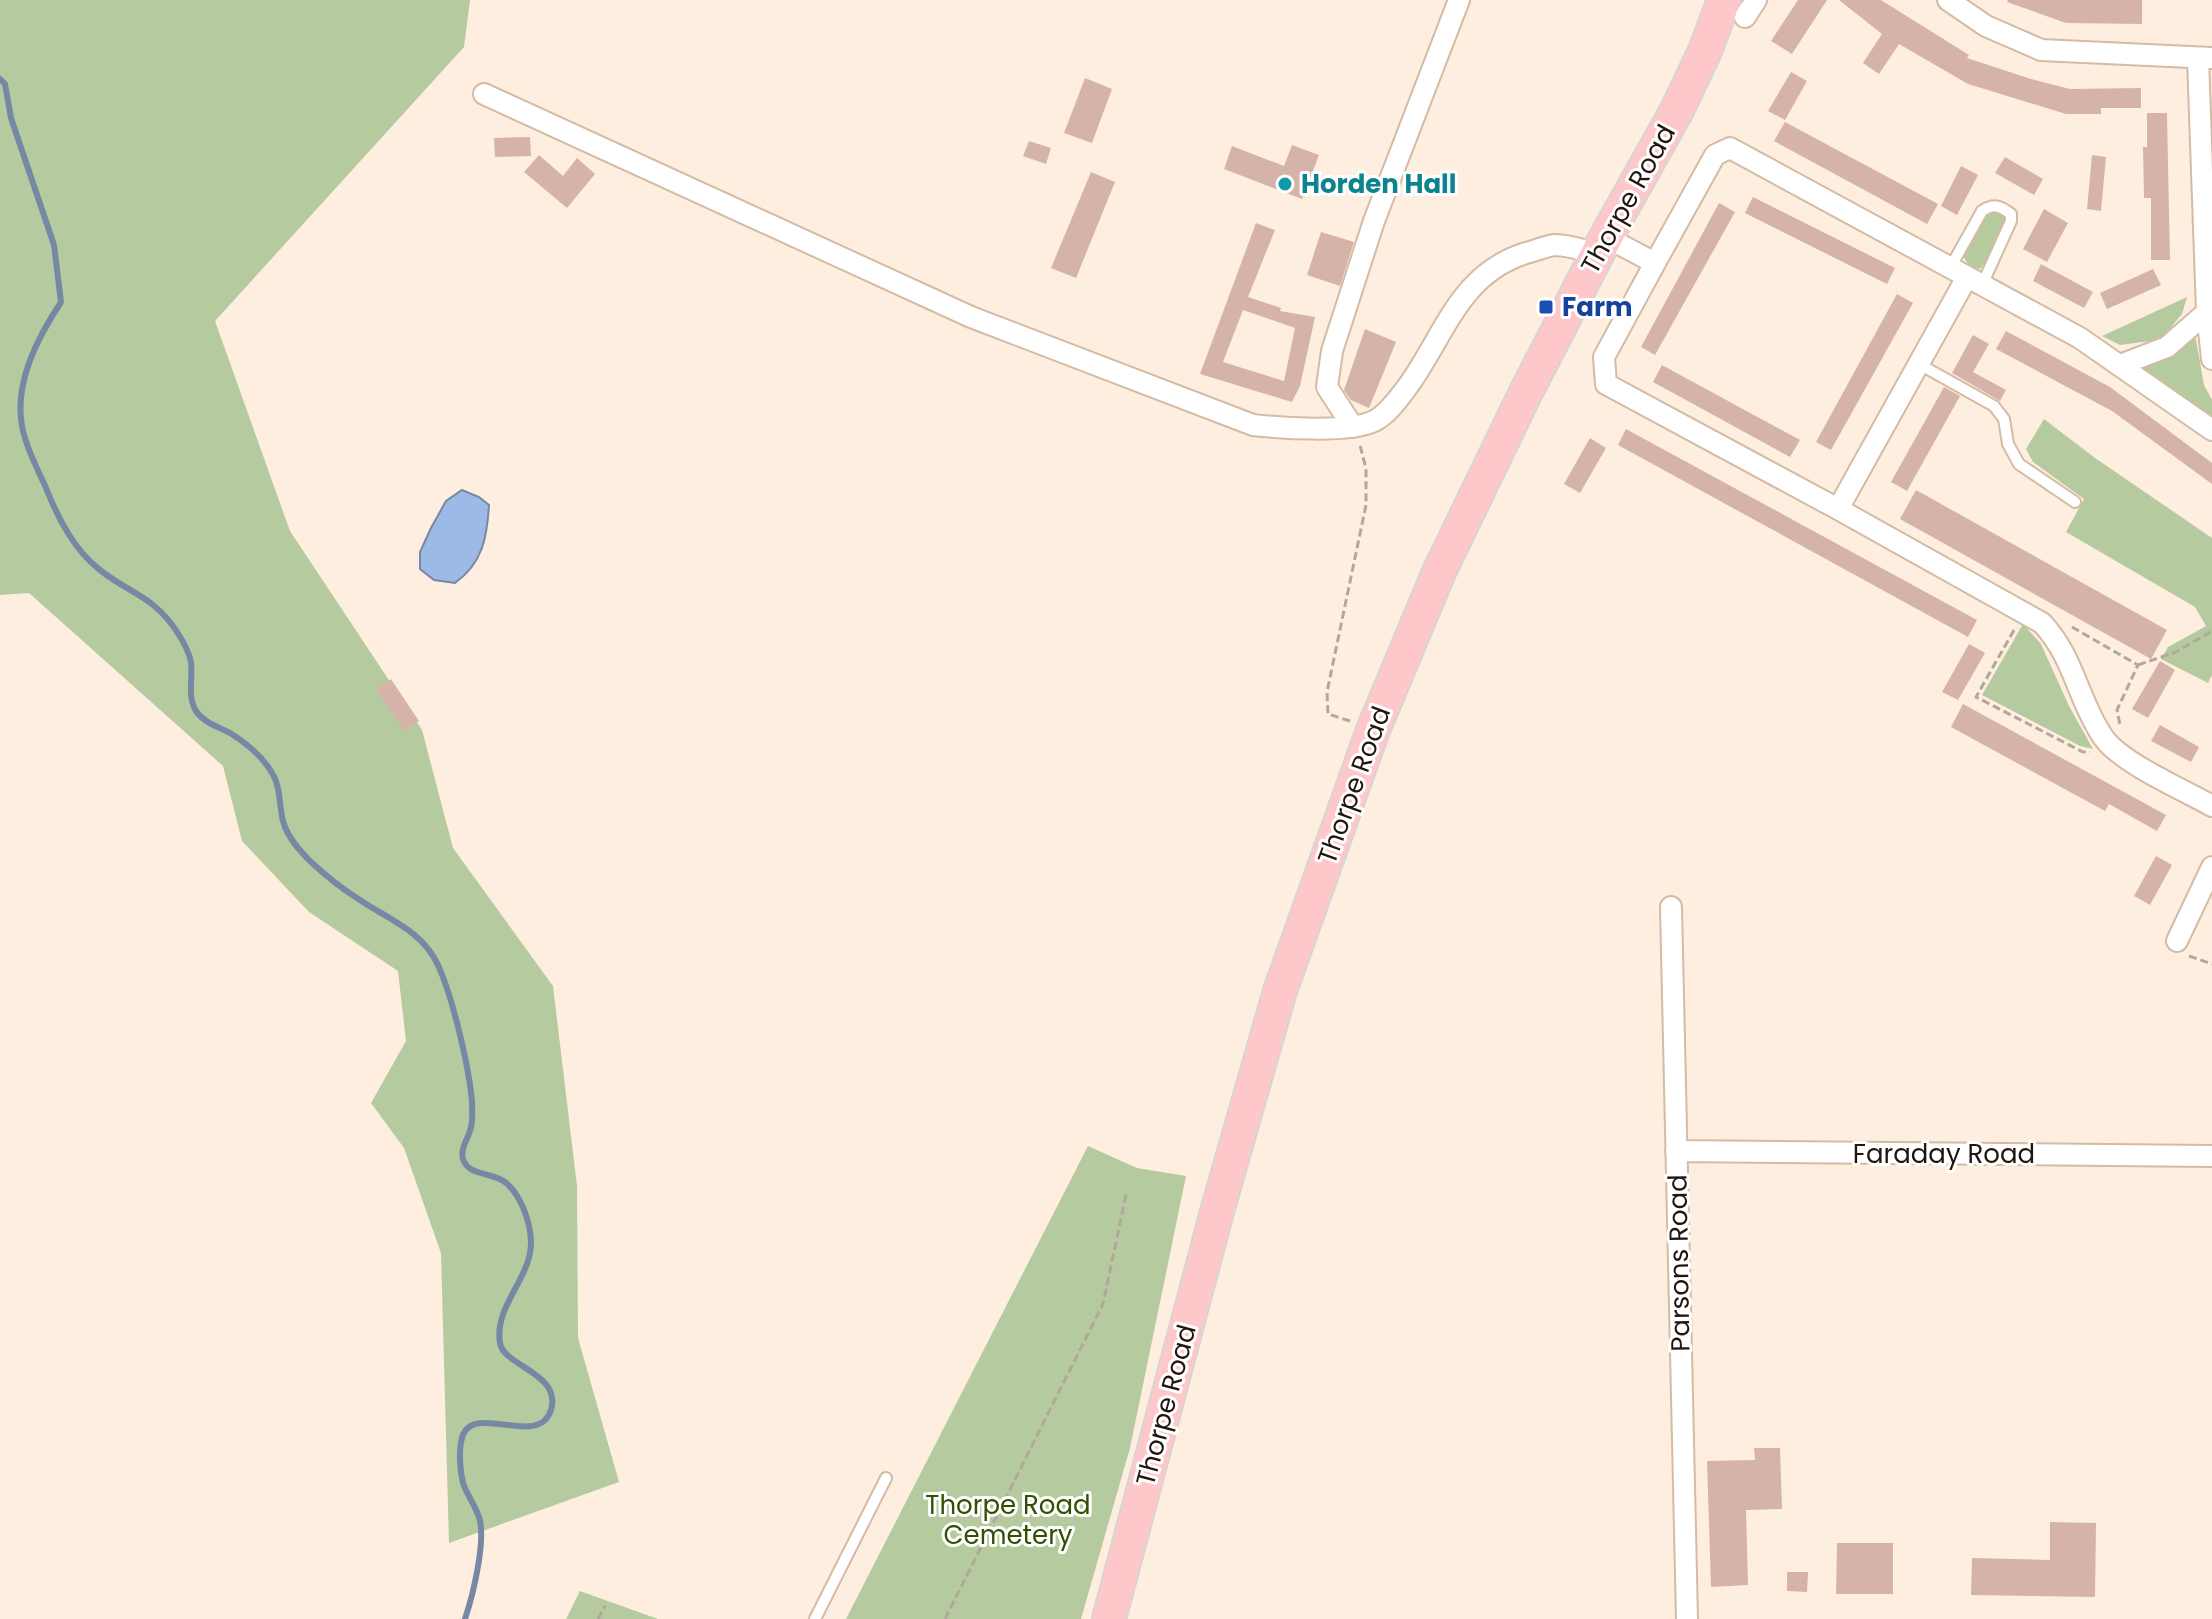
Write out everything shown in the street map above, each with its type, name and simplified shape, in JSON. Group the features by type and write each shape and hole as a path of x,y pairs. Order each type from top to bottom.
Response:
{"main road":[{"name":"Thorpe Road","path":"1109,1619 1218,1208 1280,991 1373,730 1439,572 1525,394 1601,245 1677,110 1705,51 1742,6"}],"street":[{"path":"1353,427 1327,387 1332,351 1374,221 1459,0"},
{"path":"1948,0 1986,26 2041,50 2205,58 2207,312 2212,359"},
{"path":"484,94 986,323 1253,425 1278,428 1353,427 1375,421 1399,399 1463,294 1485,272 1516,256 1553,245 1601,245 1655,263"},
{"path":"2212,430 2080,338 1730,148 1715,155 1604,357 1606,384 2033,618 2057,639 2103,737 2119,755 2212,806"},
{"path":"1838,509 1966,277"},
{"path":"2120,365 2167,347 2207,312"},
{"path":"2177,941 2212,867"},
{"name":"Parsons Road","path":"1671,907 1687,1619"},
{"name":"Faraday Road","path":"1676,1151 2212,1156"}],"lane":[{"path":"1990,206 1999,206 2011,214 2011,221 1966,277 1982,211 1990,206"},
{"path":"1919,364 1994,406 2004,419 2008,444 2019,464 2075,502"},
{"path":"815,1619 886,1478"}],"path":[{"path":"1353,427 1366,469 1366,505 1327,692 1328,714 1373,730"},
{"path":"2138,665 2054,617 2033,618 1976,697 2083,752 2119,755 2123,740 2117,710 2138,665 2176,652 2212,631"},
{"path":"945,1619 1103,1304 1126,1195"},
{"path":"598,1619 605,1606"}],"green space":[{"path":"0,0 470,0 464,47 215,321 290,531 422,730 453,848 553,986 577,1186 578,1338 619,1482 449,1543 441,1253 404,1148 371,1103 406,1041 398,971 309,912 242,841 223,766 29,593 0,595"},
{"path":"1994,209 2005,215 2007,221 1987,261 1980,269 1976,268 1968,264 1963,253 1986,213"},
{"path":"2187,297 2182,314 2164,336 2120,345 2102,336"},
{"path":"2195,334 2204,385 2212,400 2212,417 2143,369 2173,353"},
{"path":"2044,419 2212,538 2212,675 2208,683 2161,659 2168,647 2206,626 2195,607 2066,532 2084,499 2033,462 2026,449"},
{"path":"2023,624 2041,644 2069,706 2093,749 2080,746 1982,695"},
{"name":"Thorpe Road Cemetery","path":"1088,1146 1137,1168 1186,1176 1130,1448 1081,1619 846,1619"},
{"path":"580,1591 658,1619 566,1619"}],"water":[{"path":"462,490 489,505 482,548 472,567 455,583 434,580 420,569 420,552 446,501"}],"building":[{"path":"1798,0 1827,0 1792,54 1771,41"},
{"path":"1839,0 1881,0 1969,55 1967,58 2031,79 2070,89 2141,88 2141,108 2101,108 2101,114 2066,114 1968,84 1899,44 1879,74 1863,63 1882,34"},
{"path":"2008,0 2142,0 2142,24 2066,23"},
{"path":"1791,72 1807,81 1785,120 1768,111"},
{"path":"1085,78 1112,89 1092,143 1064,133"},
{"path":"2147,113 2167,113 2170,260 2151,260 2151,198 2144,198 2143,147 2147,147"},
{"path":"1785,122 1938,204 1927,224 1774,141"},
{"path":"530,137 531,156 495,157 494,138"},
{"path":"1029,141 1051,148 1046,164 1023,156"},
{"name":"Horden Hall","path":"1292,145 1319,155 1302,199 1224,169 1232,146 1284,166"},
{"path":"539,155 563,176 577,158 595,174 567,208 524,172"},
{"path":"2092,155 2106,157 2101,211 2087,209"},
{"path":"2005,157 2043,179 2034,195 1995,173"},
{"path":"1961,166 1978,175 1957,215 1941,206"},
{"path":"1091,172 1115,182 1076,278 1051,268"},
{"path":"1753,197 1895,268 1887,284 1745,213"},
{"path":"1719,203 1735,212 1655,355 1641,347"},
{"path":"2044,209 2068,223 2047,262 2023,249"},
{"path":"1256,223 1275,230 1248,297 1281,308 1280,311 1315,317 1300,386 1292,402 1200,374","holes":["1243,310 1295,328 1284,381 1223,362"]},
{"path":"1321,232 1354,242 1340,286 1307,275"},
{"path":"2041,264 2093,292 2084,308 2033,281"},
{"path":"2153,269 2161,285 2107,309 2100,293"},
{"path":"1897,294 1913,303 1831,450 1816,442"},
{"path":"1365,329 1396,342 1369,408 1351,400 1344,390"},
{"path":"2006,331 2110,387 2212,463 2212,484 2112,411 1996,349"},
{"path":"1973,335 1989,344 1973,372 2006,390 2000,401 1952,373"},
{"path":"1662,365 1800,440 1790,457 1653,382"},
{"path":"1944,387 1960,396 1907,491 1891,482"},
{"path":"1626,429 1977,620 1968,637 1618,445"},
{"path":"1590,438 1606,448 1580,493 1564,484"},
{"path":"1916,490 2167,630 2151,659 1900,519"},
{"path":"1969,644 1985,653 1958,700 1942,692"},
{"path":"2160,661 2175,670 2148,718 2132,709"},
{"path":"391,679 419,721 404,731 376,689"},
{"path":"1963,704 2166,815 2157,831 2109,804 2105,811 1951,727"},
{"path":"2160,725 2199,747 2191,762 2151,741"},
{"path":"2156,856 2172,865 2150,905 2134,896"},
{"path":"1754,1448 1780,1448 1782,1509 1746,1510 1748,1585 1711,1587 1707,1461 1755,1460"},
{"path":"2050,1522 2096,1523 2095,1597 1971,1595 1972,1558 2050,1560"},
{"path":"1837,1543 1893,1543 1893,1594 1836,1594"},
{"path":"1787,1572 1808,1572 1807,1592 1787,1591"}],"waterway":[{"path":"0,79 5,84 11,118 54,245 61,302 30,361 20,409 26,442 56,511 68,533 91,562 159,610 177,632 191,662 191,693 196,711 207,722 242,741 268,767 277,784 285,827 298,848 333,881 403,926 431,953 444,979 455,1014 470,1087 472,1121 463,1159 475,1171 505,1182 516,1194 527,1217 530,1254 502,1316 500,1343 511,1358 548,1387 552,1397 551,1410 544,1421 532,1426 489,1423 466,1429 461,1442 460,1462 463,1483 479,1516 481,1543 465,1619"}],"place":[{"name":"Horden Hall","path":"1285,184"},
{"name":"Farm","path":"1546,307"}]}
